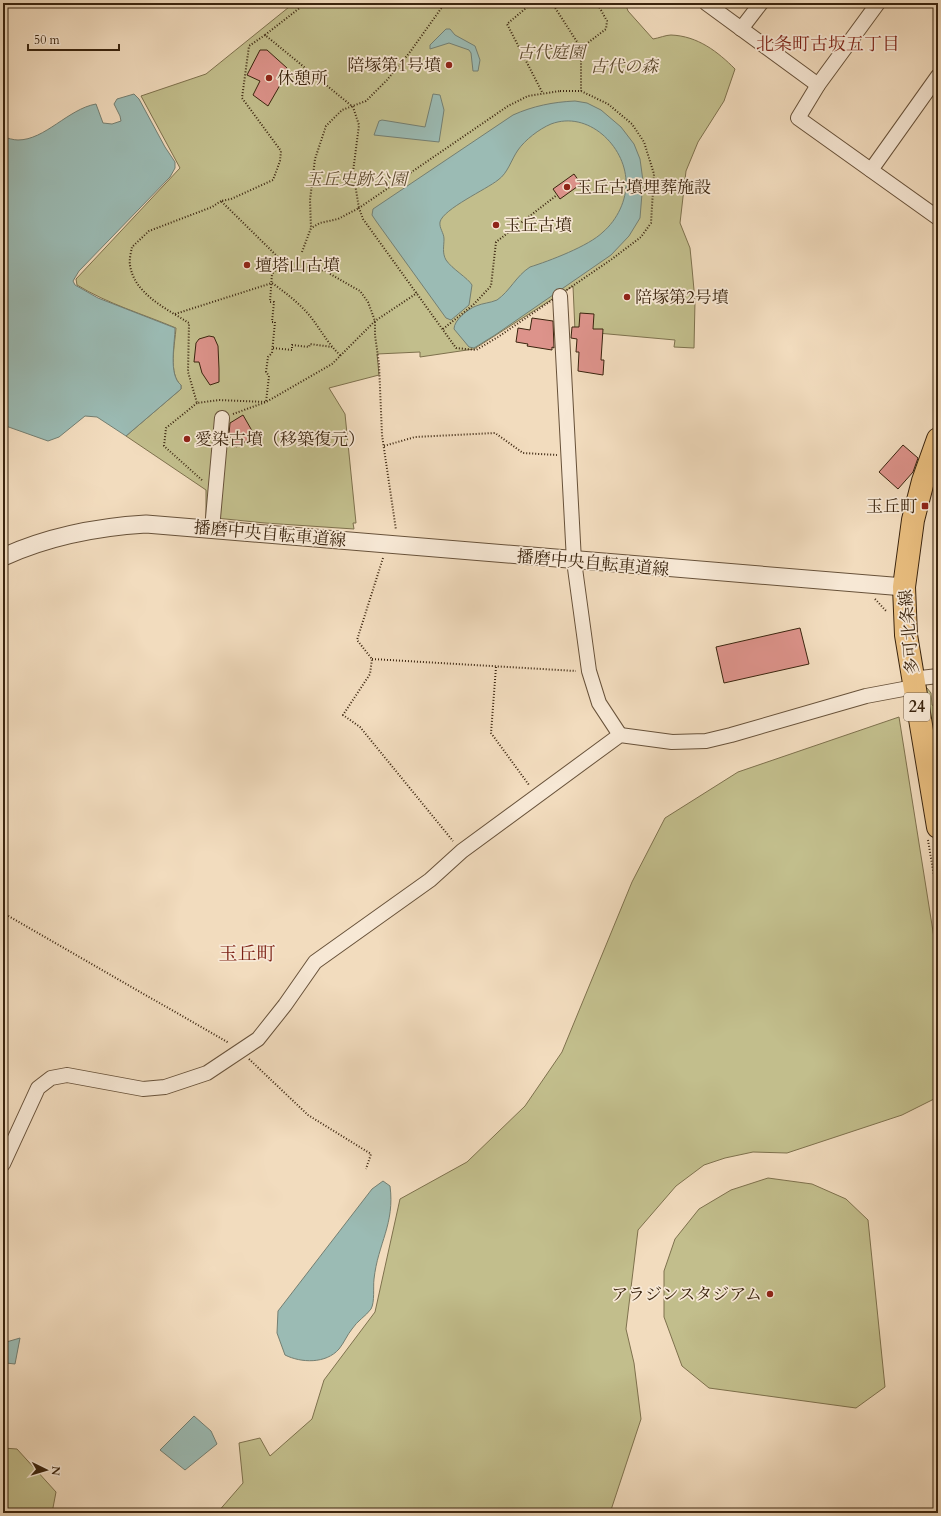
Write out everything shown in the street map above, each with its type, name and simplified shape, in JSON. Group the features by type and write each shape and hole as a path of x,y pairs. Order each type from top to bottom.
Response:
{"main road":[{"name":"多可北条線","path":"933,833 905,630 904,587 913,520 923,481 938,439"}],"street":[{"path":"706,3 818,85"},
{"path":"741,29 761,3"},
{"path":"878,3 818,85 798,118 938,218"},
{"path":"871,170 938,76"},
{"path":"560,296 574,561 589,671 599,703 620,735"},
{"path":"212,528 222,418"},
{"path":"3,557 24,547 67,534 108,526 146,524 212,528 394,551 574,561 904,587"},
{"path":"3,1164 38,1088 51,1078 67,1075 142,1089 165,1087 207,1073 258,1039 285,1005 315,962 430,880 462,851 620,735 672,742 706,741 938,676"}],"path":[{"path":"197,403 188,372 189,323 147,295 135,281 130,265 132,247 149,231 212,207 221,200 231,199 273,180 280,161 281,151 242,98 249,46 306,3"},
{"path":"302,252 311,228 310,200 315,159 321,137 326,126 342,110 366,102 387,80 410,52 445,3"},
{"path":"532,3 507,24 542,92"},
{"path":"552,3 581,48 581,91"},
{"path":"581,48 606,29 607,20 597,3"},
{"path":"265,35 352,107 359,125 353,172 359,208 363,219 456,348"},
{"path":"311,228 320,223 338,219 359,208 508,106 528,96 542,92 581,91 618,110 632,124 644,142 650,158 654,174 651,223 641,237 632,243"},
{"path":"443,329 473,305 491,286 496,242 557,196"},
{"path":"221,200 283,262 325,271 360,291 368,302 375,321 384,446 394,551 383,556 377,556"},
{"path":"266,402 269,376 266,372 268,357 272,353 273,348 275,322 272,322 274,302 270,302 272,274 283,262"},
{"path":"175,314 272,283"},
{"path":"272,283 292,297 310,316 332,348 341,356"},
{"path":"222,418 266,402 332,364 375,321 416,293"},
{"path":"273,348 292,350 292,345 309,347 310,344 332,348"},
{"path":"216,492 180,462 164,446 166,428 197,403 219,400 266,402"},
{"path":"384,446 416,437 495,433 523,453 568,455"},
{"path":"383,556 357,640 372,659 370,674 344,715 360,727 462,851"},
{"path":"874,598 888,612"},
{"path":"372,659 589,671"},
{"path":"496,667 491,733 537,797"},
{"path":"933,833 938,900"},
{"path":"3,913 240,1050 308,1115 371,1154 366,1170"}],"green space":[{"name":"玉丘史跡公園","path":"294,3 625,3 628,11 653,39 667,35 690,38 707,46 735,69 724,101 698,142 686,171 680,223 690,248 695,301 694,348 674,347 675,340 575,331 573,286 474,349 420,357 420,352 377,354 379,375 329,388 345,414 356,523 353,523 354,529 265,523 206,517 206,490 126,436 181,389 181,385 177,380 173,367 176,328 101,298 77,285 76,279 180,168 141,96 206,74"},
{"path":"927,688 931,693 932,705 938,708 938,797 916,689"},
{"path":"899,717 938,963 938,1097 902,1115 787,1153 753,1152 725,1158 704,1165 676,1186 638,1230 626,1329 634,1363 641,1419 610,1513 217,1513 243,1483 239,1443 260,1438 270,1456 312,1419 324,1380 375,1312 400,1199 467,1162 525,1106 562,1052 632,882 665,818 738,772"},
{"name":"アラジンスタジアム","path":"768,1178 812,1184 846,1199 868,1220 885,1387 856,1408 709,1388 682,1366 664,1317 664,1271 675,1239 699,1209 731,1190"},
{"path":"3,1448 17,1449 56,1492 52,1513 3,1513"}],"water":[{"path":"446,29 450,29 455,35 475,46 480,60 478,71 473,71 471,53 469,50 449,43 430,49 430,45"},
{"path":"134,94 139,99 165,147 175,162 175,168 170,177 79,271 73,281 75,285 98,298 175,328 173,367 177,380 181,385 181,389 126,436 97,417 85,416 59,437 48,441 3,425 3,137 16,140 28,139 47,130 76,112 96,104 103,123 112,124 121,121 114,104 117,99"},
{"path":"433,94 440,95 444,110 439,142 374,135 379,121 382,120 425,127"},
{"path":"575,101 587,103 601,110 621,127 634,144 640,159 643,181 640,218 629,236 611,255 495,335 474,348 469,347 454,329 456,322 462,315 476,306 497,300 530,267 579,248 597,237 613,222 623,202 626,181 624,168 619,155 612,144 602,134 591,127 578,122 565,121 546,126 524,142 501,177 457,205 443,217 440,224 444,237 444,252 446,260 472,285 469,305 451,320 446,318 376,221 372,215 373,209 513,115 543,105"},
{"path":"383,1181 390,1186 390,1212 376,1266 371,1309 354,1326 334,1354 320,1360 313,1361 298,1360 285,1355 277,1333 278,1311 372,1189"},
{"path":"20,1338 15,1364 6,1363 3,1368 3,1343"},
{"path":"194,1416 211,1431 217,1444 185,1470 160,1450"}],"building":[{"name":"休憩所","path":"260,50 267,50 287,68 287,73 268,106 253,95 260,81 247,75"},
{"name":"玉丘古墳埋葬施設","path":"574,174 581,184 560,199 553,189"},
{"path":"580,313 594,314 593,329 603,329 601,360 604,360 603,375 578,371 579,352 576,352 577,339 571,338 572,327 579,327"},
{"path":"532,318 553,321 554,348 552,347 552,350 527,346 528,344 516,342 518,328 530,330"},
{"path":"209,336 214,337 218,346 219,369 219,382 210,385 202,373 199,362 194,362 196,343 199,339"},
{"path":"243,415 255,436 236,447 229,434 230,423"},
{"path":"903,445 918,458 913,472 898,489 879,472"},
{"path":"800,628 809,664 724,683 716,647"}],"place":[{"name":"陪塚第1号墳","path":"449,65"},
{"name":"休憩所","path":"269,78"},
{"name":"玉丘古墳埋葬施設","path":"567,187"},
{"name":"玉丘古墳","path":"496,225"},
{"name":"壇塔山古墳","path":"247,265"},
{"name":"陪塚第2号墳","path":"627,297"},
{"name":"愛染古墳（移築復元）","path":"187,439"},
{"name":"玉丘町","path":"925,506"},
{"name":"アラジンスタジアム","path":"770,1294"}],"district":[{"name":"北条町古坂五丁目","path":"828,44"},
{"name":"玉丘町","path":"247,954"}],"park label":[{"name":"古代庭園","path":"551,52"},
{"name":"古代の森","path":"624,66"}]}
